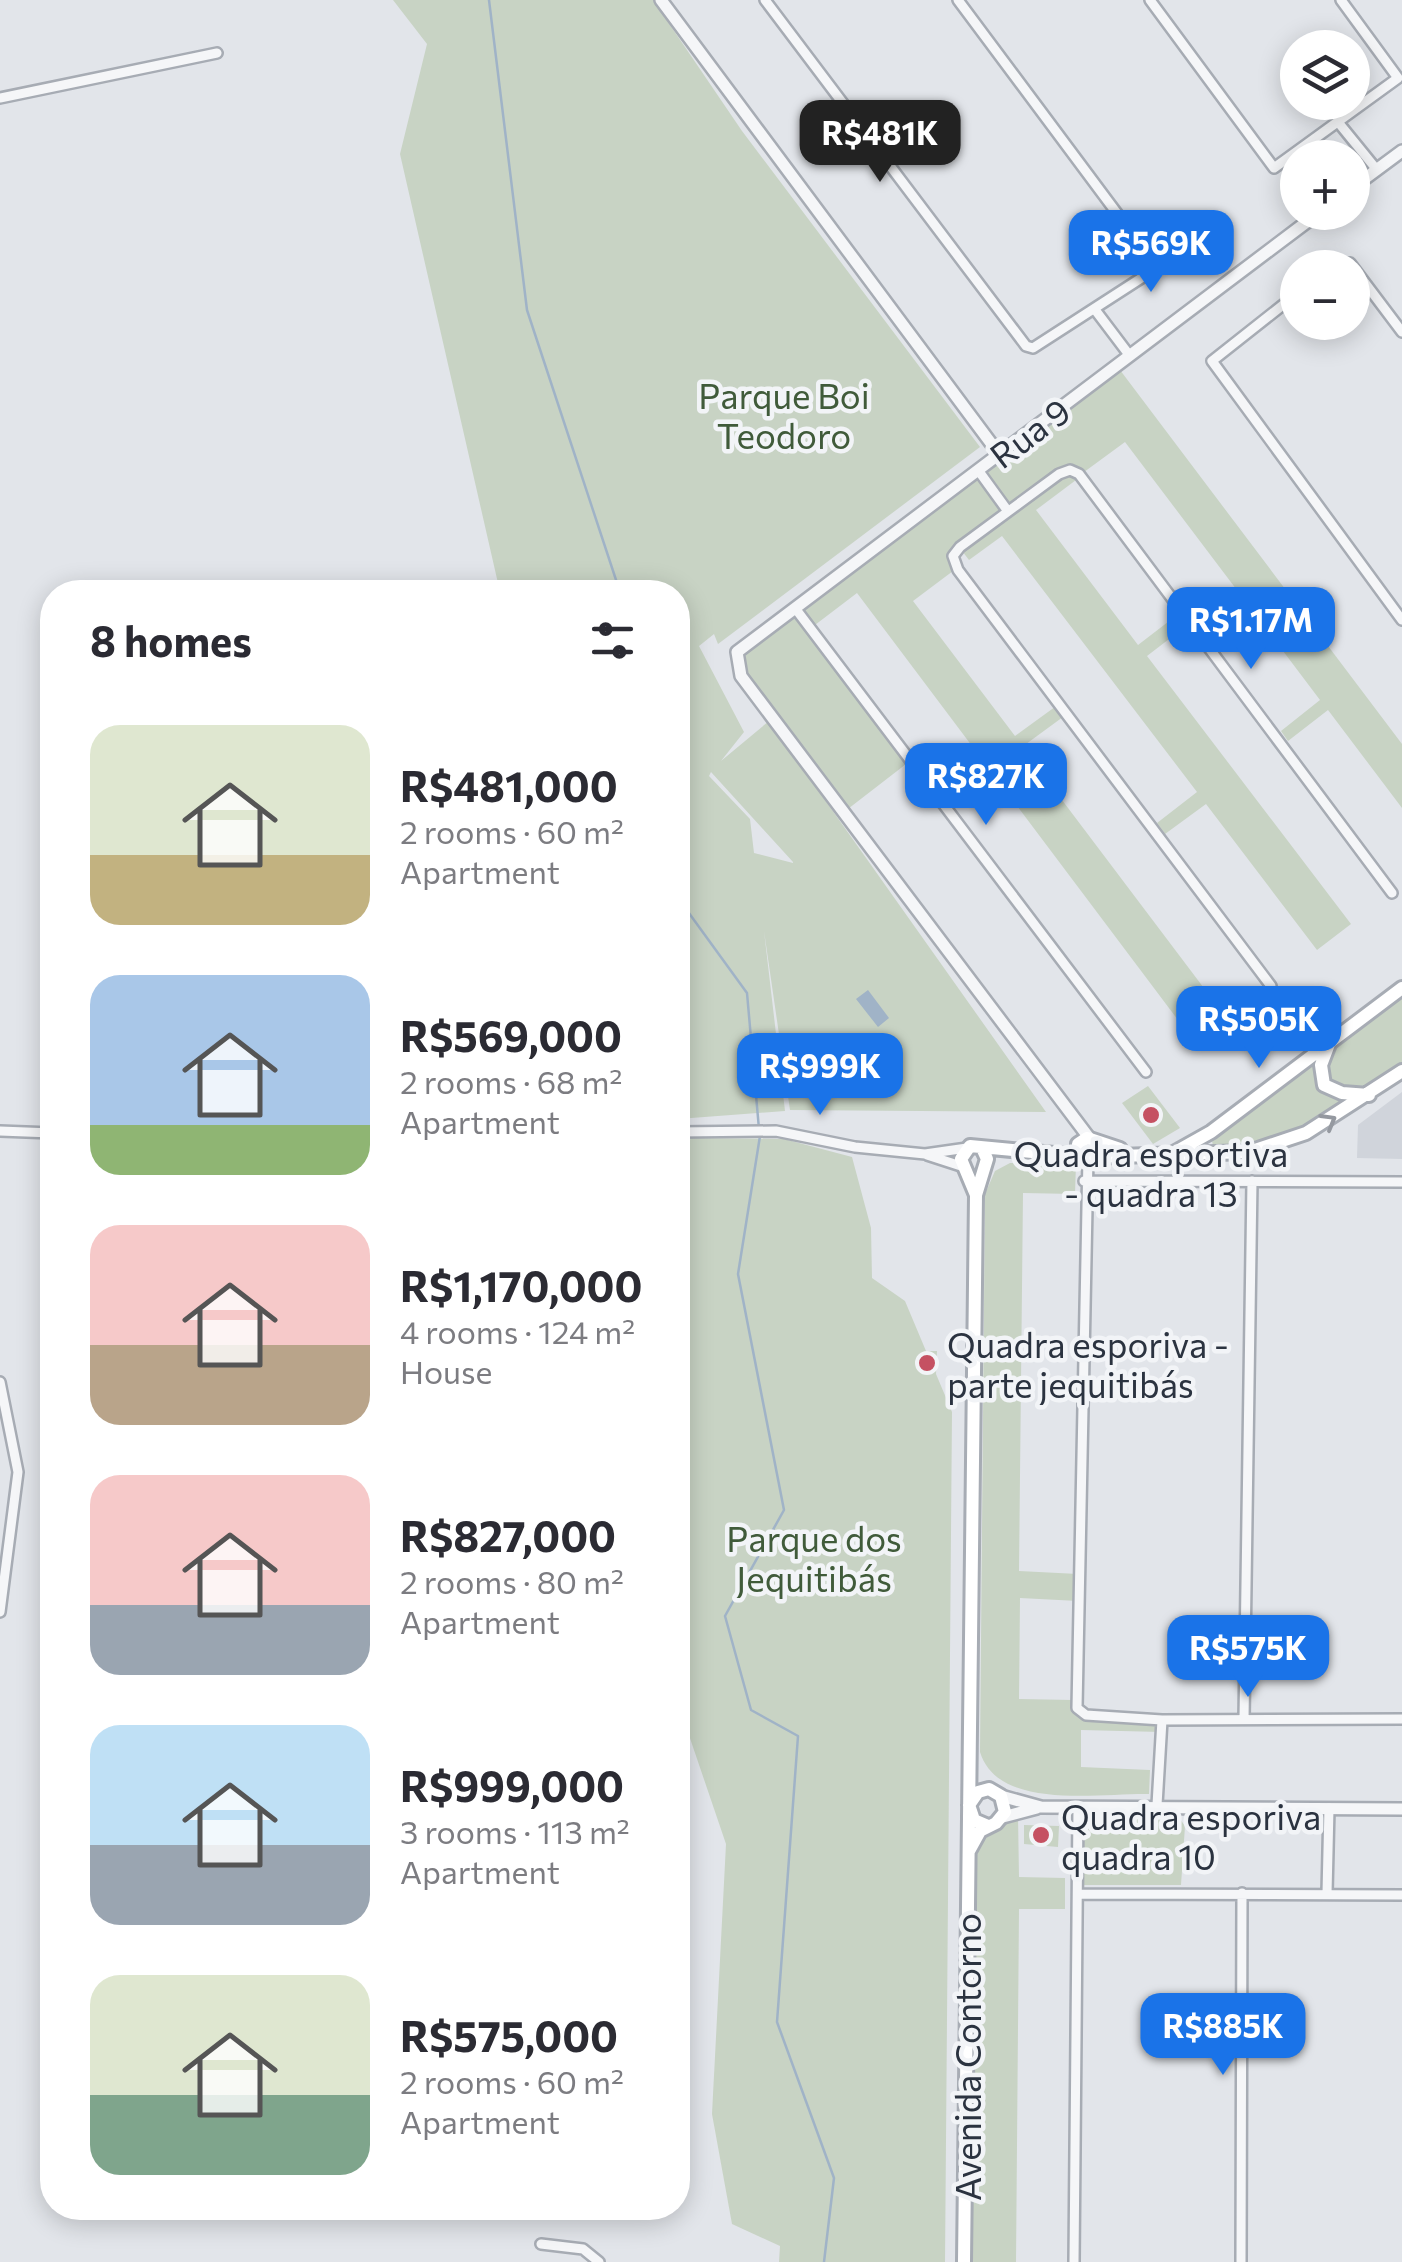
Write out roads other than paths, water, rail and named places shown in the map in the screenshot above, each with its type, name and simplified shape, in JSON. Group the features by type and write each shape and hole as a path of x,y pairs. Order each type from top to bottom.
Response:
{"main road":[{"path":"1168,1156 1212,1132 1402,988"},
{"path":"1330,1042 1320,1065 1324,1084 1342,1094 1370,1094"},
{"path":"976,1196 961,1159 964,1149 1032,1153 1086,1148 1168,1156 1220,1154 1278,1145 1370,1094 1402,1071"},
{"path":"1212,1132 1213,1147 1220,1154"},
{"path":"968,1853 980,1831 1003,1817 1006,1806 970,1756 976,1196 985,1165 982,1148"},
{"path":"964,1167 973,1172 1008,1152"},
{"name":"Avenida Contorno","path":"964,2262 970,1756"},
{"path":"988,1826 974,1820 969,1805 978,1792 995,1792"}],"street":[{"path":"661,0 999,454"},
{"path":"765,0 1026,346 1038,346 1146,275 1150,253 958,0"},
{"path":"1150,0 1274,168 1398,78 1340,0"},
{"path":"0,98 217,54"},
{"path":"1338,122 1377,170"},
{"path":"1370,175 1402,151"},
{"name":"Rua 9","path":"1086,1148 1069,1108 741,676 736,668 737,652 1296,230"},
{"path":"1370,290 1402,332"},
{"path":"1280,307 1216,356 1214,366 1402,620"},
{"path":"1096,311 1130,356"},
{"path":"978,470 1008,510"},
{"path":"1271,986 955,565 954,552 1008,510 1059,474 1070,470 1079,474 1392,893"},
{"path":"795,608 1146,1072"},
{"path":"0,1131 40,1133"},
{"path":"690,1132 776,1131 855,1147 925,1154 964,1149"},
{"path":"1086,1148 1076,1704 1086,1714 1162,1720 1402,1719"},
{"path":"925,1154 951,1166 964,1167"},
{"path":"1084,1180 1402,1182"},
{"path":"1244,1719 1252,1181"},
{"path":"0,1382 18,1472 0,1612"},
{"path":"1158,1805 1162,1720"},
{"path":"995,1792 1042,1807"},
{"path":"1003,1817 1042,1807 1402,1808"},
{"path":"1074,2262 1078,1808"},
{"path":"1327,1893 1329,1808"},
{"path":"1242,1893 1242,2262"},
{"path":"1078,1894 1402,1895"},
{"path":"541,2244 584,2249 600,2262"}],"water":[{"path":"868,990 889,1018 878,1027 856,999"}],"waterway":[{"path":"489,0 527,310 616,580"},
{"path":"690,915 747,993 759,1129"},
{"path":"760,1136 738,1274 784,1510 725,1616 751,1710 798,1736 777,2022 834,2178 824,2262"}],"place":[{"name":"Quadra esportiva - quadra 13","path":"1151,1115"},
{"name":"Quadra esporiva - parte jequitibás","path":"927,1363"},
{"name":"Quadra esporiva quadra 10","path":"1041,1835"}],"park label":[{"name":"Parque Boi Teodoro","path":"784,414"},
{"name":"Parque dos Jequitibás","path":"814,1557"}]}
